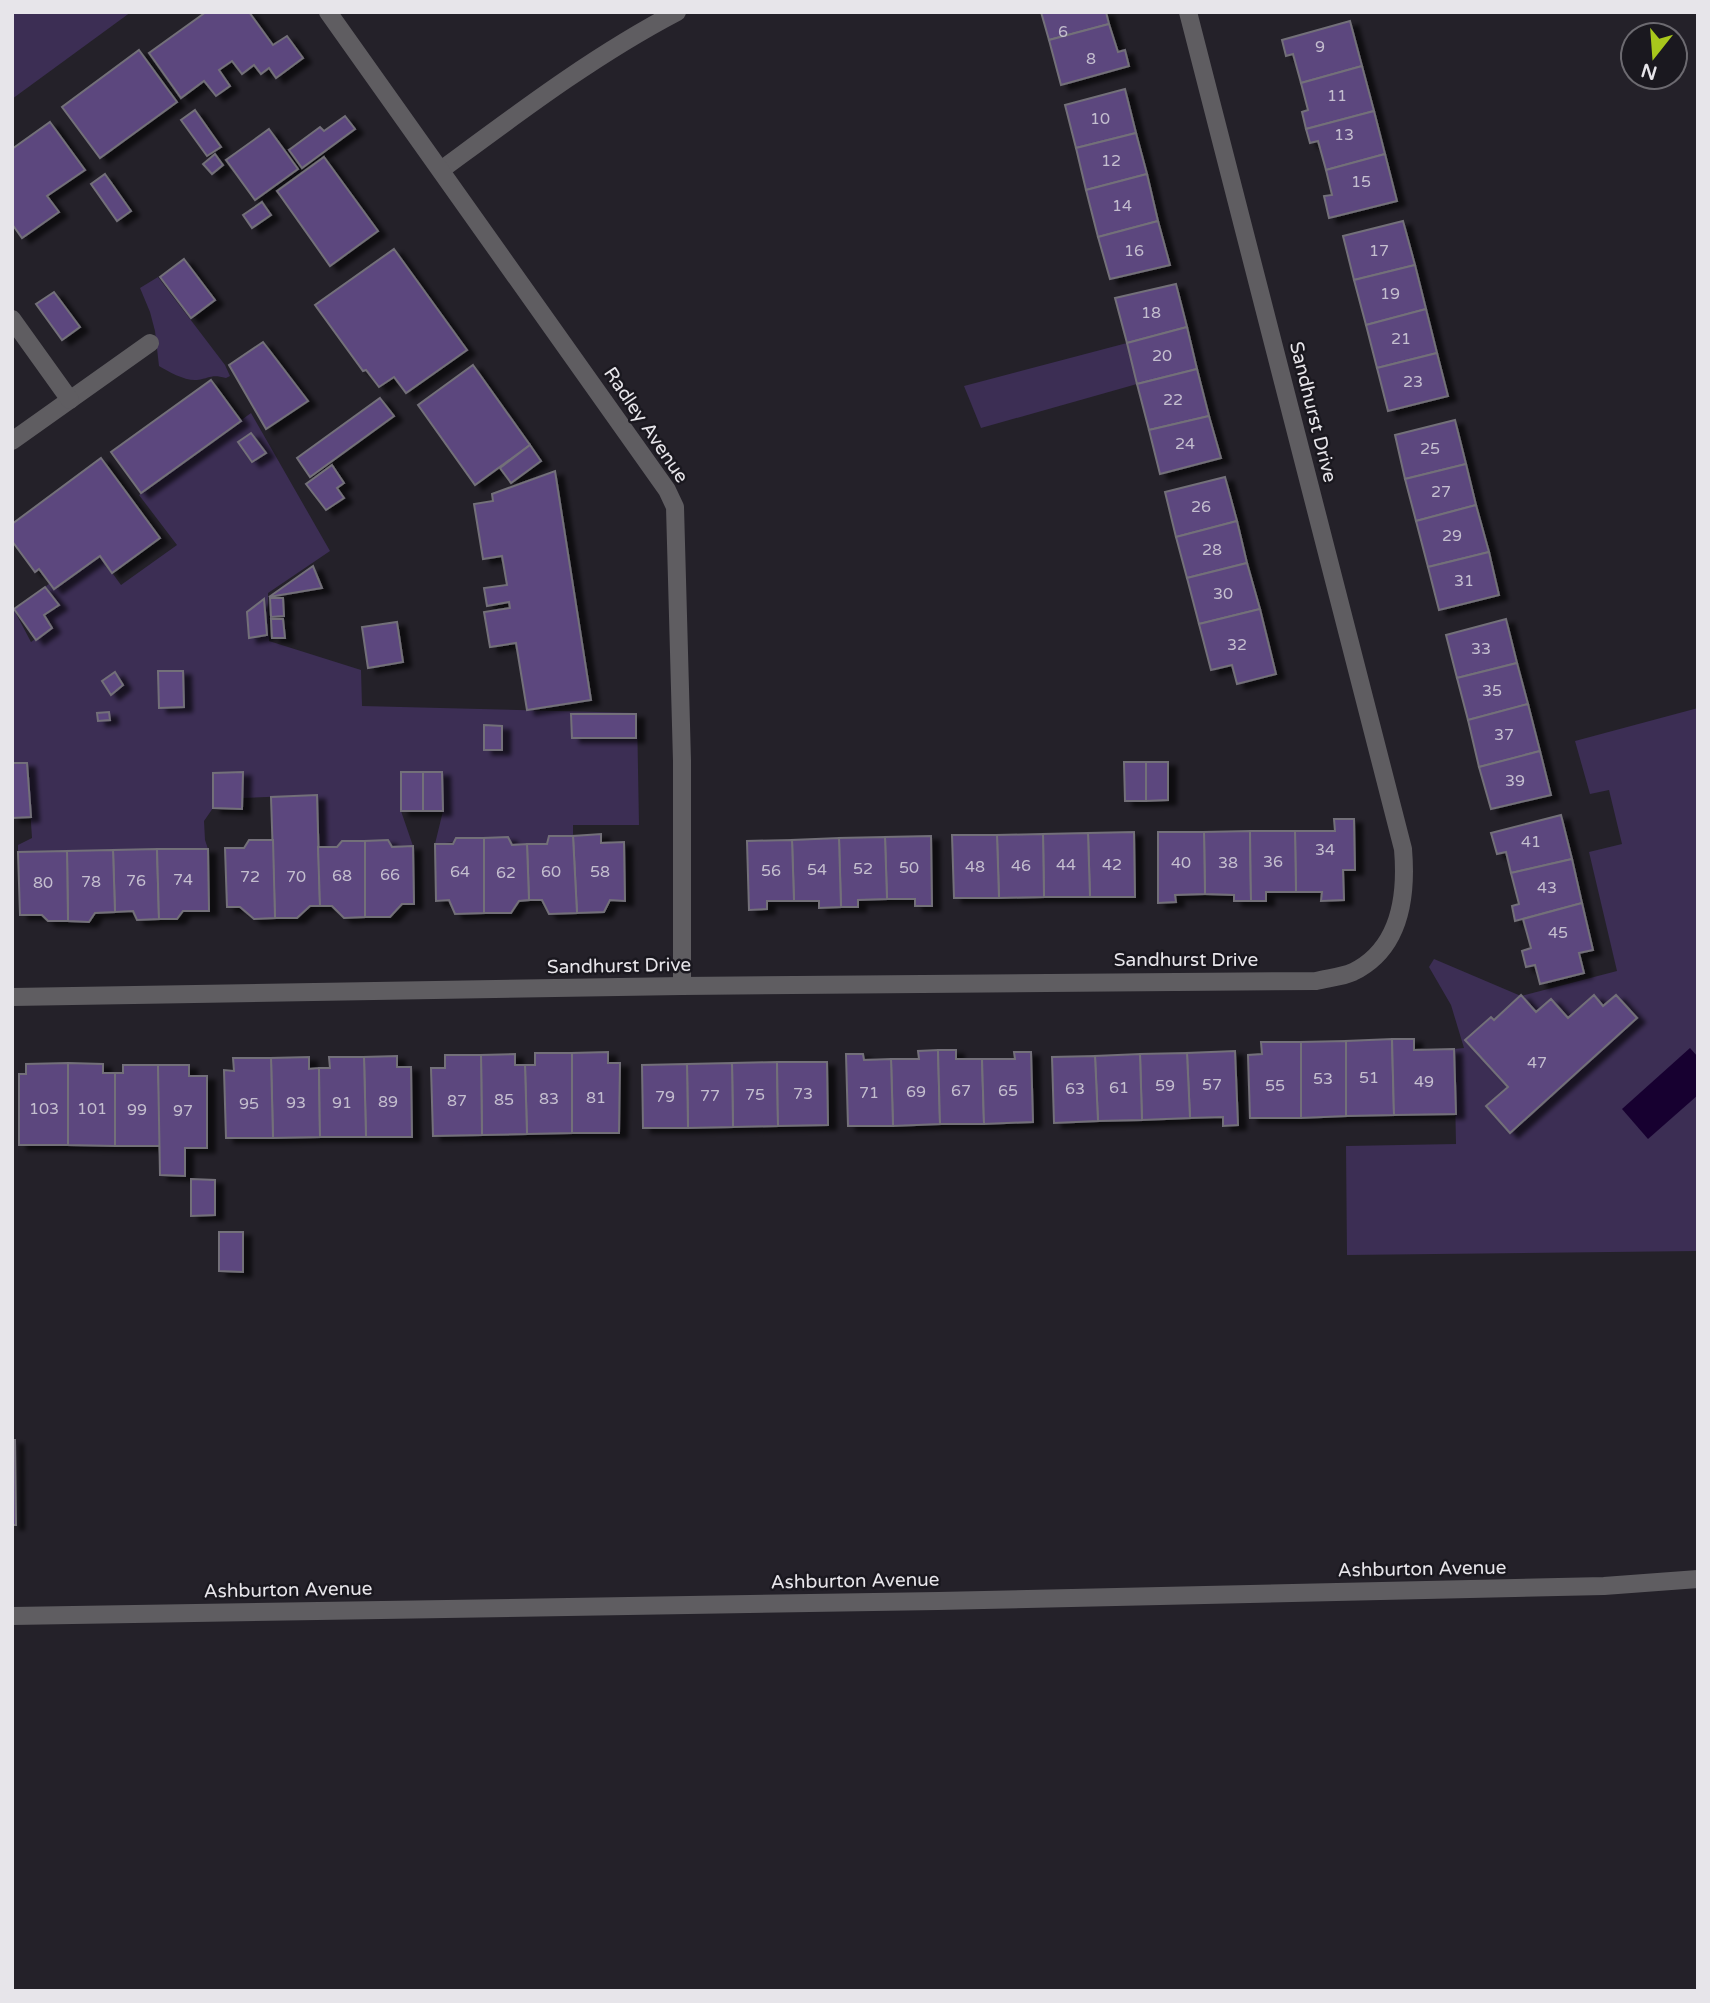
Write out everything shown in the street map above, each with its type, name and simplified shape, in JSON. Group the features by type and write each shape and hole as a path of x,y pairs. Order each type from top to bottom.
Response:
{"street":[{"name":"Radley Avenue","path":"328,12 667,490 675,507 682,761 682,986"},
{"path":"441,170 547,92 631,36 677,12"},
{"name":"Sandhurst Drive","path":"12,997 682,986 1316,981 1352,972 1379,955 1394,930 1402,905 1406,879 1403,849 1188,12"},
{"path":"12,319 69,400"},
{"path":"12,441 150,343"},
{"name":"Ashburton Avenue","path":"12,1616 938,1601 1604,1586 1698,1579"}],"shaded area":[{"path":"12,12 131,12 12,99"},
{"path":"158,277 225,365 230,376 192,380 177,376 159,366 155,331 140,288"},
{"path":"1127,343 1137,384 981,428 964,386"},
{"path":"251,413 330,551 268,593 269,641 361,670 362,706 637,713 639,825 573,825 573,836 549,836 547,844 512,845 507,837 435,844 443,811 442,772 401,772 401,811 413,846 392,847 388,840 342,841 337,847 318,847 317,795 242,798 242,772 213,773 213,808 204,821 208,849 18,852 18,845 32,838 27,763 12,763 12,606 31,642 52,628 44,615 59,605 45,587 50,583 54,589 100,556 121,585 177,545 139,495"},
{"path":"1698,708 1698,1251 1347,1255 1346,1146 1456,1144 1454,1049 1464,1048 1451,1005 1429,967 1434,959 1521,996 1617,971 1589,852 1622,844 1609,790 1590,794 1575,741"},
{"path":"1690,1048 1698,1057 1698,1095 1648,1139 1622,1109"}],"building":[{"path":"206,12 249,12 273,45 287,36 303,58 276,78 269,68 261,74 254,65 242,74 232,61 219,70 230,86 216,96 204,81 181,98 149,53"},
{"path":"1041,12 1106,12 1109,24 1049,40"},
{"path":"1350,21 1362,66 1301,83 1293,54 1286,56 1282,40"},
{"path":"1109,24 1118,52 1125,50 1129,66 1061,85 1049,40"},
{"path":"139,50 177,102 100,158 62,107"},
{"path":"1362,66 1374,111 1306,129 1302,112 1308,110 1301,83"},
{"path":"1125,89 1136,133 1076,148 1065,105"},
{"path":"195,110 221,147 207,156 181,120"},
{"path":"1374,111 1385,154 1326,170 1318,141 1310,143 1306,129"},
{"path":"345,116 355,129 302,168 289,150 320,127 324,131"},
{"path":"50,122 85,170 47,196 59,212 22,238 12,224 12,149"},
{"path":"269,129 298,169 255,200 226,160"},
{"path":"1136,133 1147,174 1086,190 1076,148"},
{"path":"215,154 223,165 212,174 203,164"},
{"path":"1385,154 1397,201 1329,218 1324,196 1332,195 1326,170"},
{"path":"324,157 378,231 330,266 277,191"},
{"path":"105,174 131,211 117,221 91,184"},
{"path":"1147,174 1158,221 1098,237 1086,190"},
{"path":"262,202 271,215 252,228 243,215"},
{"path":"1158,221 1170,265 1110,279 1098,237"},
{"path":"1403,221 1415,265 1354,280 1343,236"},
{"path":"394,249 467,350 406,393 394,377 379,387 366,370 363,371 315,305"},
{"path":"184,259 215,300 191,318 160,277"},
{"path":"1415,265 1426,309 1366,325 1354,280"},
{"path":"1176,284 1187,327 1127,343 1115,298"},
{"path":"54,292 80,327 62,340 36,304"},
{"path":"1426,309 1437,353 1377,368 1366,325"},
{"path":"1187,327 1197,369 1137,384 1127,343"},
{"path":"263,342 308,401 266,429 229,365"},
{"path":"1437,353 1448,396 1388,411 1377,368"},
{"path":"473,365 530,445 475,485 418,405"},
{"path":"1197,369 1209,416 1149,430 1137,384"},
{"path":"211,380 241,421 141,493 111,452"},
{"path":"380,398 394,416 310,477 297,458"},
{"path":"1209,416 1221,458 1160,474 1149,430"},
{"path":"1455,420 1466,464 1405,479 1395,435"},
{"path":"251,433 266,453 252,462 238,442"},
{"path":"530,445 541,461 511,483 500,468"},
{"path":"101,458 160,538 112,573 100,556 54,589 39,569 35,572 12,541 12,524"},
{"path":"1466,464 1476,505 1416,521 1405,479"},
{"path":"332,465 344,483 337,488 344,498 326,510 306,484"},
{"path":"555,471 591,700 527,710 516,643 490,647 484,612 510,608 509,602 487,606 484,588 507,585 502,556 483,559 474,504 493,501 492,494"},
{"path":"1225,477 1237,521 1176,537 1165,492"},
{"path":"1476,505 1489,552 1428,567 1416,521"},
{"path":"1237,521 1247,563 1187,578 1176,537"},
{"path":"1489,552 1499,595 1439,610 1428,567"},
{"path":"1247,563 1260,609 1199,624 1187,578"},
{"path":"313,566 322,588 269,597"},
{"path":"45,587 59,605 44,615 52,628 36,640 14,609"},
{"path":"270,598 283,598 284,616 271,617"},
{"path":"264,599 267,635 249,638 247,612"},
{"path":"1260,609 1276,674 1237,684 1232,665 1211,670 1199,624"},
{"path":"271,619 283,619 285,638 272,638"},
{"path":"1506,619 1517,663 1457,678 1446,635"},
{"path":"397,622 403,662 368,668 362,627"},
{"path":"1517,663 1528,704 1468,720 1457,678"},
{"path":"158,671 183,671 184,707 159,708"},
{"path":"115,672 123,685 111,695 102,681"},
{"path":"1528,704 1540,751 1479,767 1468,720"},
{"path":"109,712 110,720 98,721 97,713"},
{"path":"571,714 636,714 636,738 572,738"},
{"path":"484,725 502,726 502,750 484,750"},
{"path":"1540,751 1551,795 1491,809 1479,767"},
{"path":"1124,762 1146,762 1146,801 1125,801"},
{"path":"1146,762 1168,762 1168,800 1146,801"},
{"path":"12,763 27,763 31,817 12,818"},
{"path":"243,772 242,809 213,808 213,773"},
{"path":"401,772 423,772 423,811 401,811"},
{"path":"423,772 442,772 443,811 423,811"},
{"path":"317,795 320,906 310,906 297,918 275,918 271,797"},
{"path":"1561,815 1572,859 1511,873 1506,852 1497,854 1491,833"},
{"path":"1334,819 1354,819 1355,870 1343,870 1344,900 1321,901 1322,892 1296,892 1295,831 1335,831"},
{"path":"1250,831 1251,901 1234,901 1234,895 1205,894 1204,832"},
{"path":"1250,831 1295,831 1296,892 1266,892 1266,901 1251,901"},
{"path":"1134,832 1135,897 1090,897 1088,833"},
{"path":"1158,832 1204,832 1205,894 1175,895 1176,902 1158,903"},
{"path":"1088,833 1090,897 1044,897 1043,834"},
{"path":"601,834 601,843 624,842 625,901 610,900 604,912 577,913 573,836"},
{"path":"1043,834 1044,897 999,898 997,835"},
{"path":"952,835 997,835 999,898 954,898"},
{"path":"549,836 573,836 577,913 549,914 542,900 529,900 527,844 547,844"},
{"path":"931,836 932,906 915,906 915,899 887,899 885,837"},
{"path":"508,837 512,845 527,844 529,900 519,901 511,913 484,913 484,838"},
{"path":"885,837 887,899 858,900 858,907 841,907 839,838"},
{"path":"456,838 484,838 484,913 455,914 449,900 436,901 435,844 453,844"},
{"path":"839,838 841,907 819,908 819,901 794,901 792,840"},
{"path":"249,840 273,840 275,918 254,919 240,907 227,907 225,848 244,848"},
{"path":"388,840 392,847 413,846 414,904 402,904 390,917 365,917 365,841"},
{"path":"792,840 794,901 767,901 767,909 749,910 747,841"},
{"path":"342,841 365,841 365,917 344,918 332,906 320,906 318,847 337,847"},
{"path":"157,849 159,919 137,920 133,911 115,912 113,850"},
{"path":"157,849 208,849 209,911 183,911 177,919 159,919"},
{"path":"113,850 115,912 95,913 89,922 68,921 67,851"},
{"path":"67,851 68,921 48,921 42,915 20,915 18,852"},
{"path":"1572,859 1582,903 1515,921 1512,906 1519,904 1511,873"},
{"path":"1582,903 1593,950 1579,953 1584,973 1540,984 1535,965 1526,967 1522,951 1531,948 1523,919"},
{"path":"1521,995 1536,1012 1551,999 1568,1018 1594,995 1603,1006 1616,995 1637,1018 1510,1133 1486,1106 1508,1087 1465,1040 1491,1017 1494,1020"},
{"path":"1392,1039 1394,1115 1346,1116 1346,1041"},
{"path":"1392,1039 1414,1039 1414,1050 1454,1049 1456,1114 1394,1115"},
{"path":"1346,1041 1346,1116 1301,1118 1301,1042"},
{"path":"1261,1042 1301,1042 1301,1118 1250,1118 1248,1055 1262,1054"},
{"path":"938,1050 940,1124 893,1126 891,1059 919,1059 918,1051"},
{"path":"938,1050 956,1050 956,1059 982,1059 984,1124 940,1124"},
{"path":"1235,1051 1238,1125 1223,1126 1223,1117 1190,1118 1187,1053"},
{"path":"608,1052 608,1063 620,1063 619,1133 572,1133 572,1053"},
{"path":"1014,1052 1031,1052 1033,1122 984,1124 982,1059 1015,1059"},
{"path":"535,1053 572,1053 572,1133 527,1134 525,1065 535,1065"},
{"path":"1187,1053 1190,1118 1142,1120 1140,1054"},
{"path":"515,1054 515,1065 525,1065 527,1134 482,1135 481,1055"},
{"path":"846,1054 863,1054 864,1060 891,1059 893,1126 848,1126"},
{"path":"1140,1054 1142,1120 1098,1121 1095,1056"},
{"path":"445,1055 481,1055 482,1135 433,1136 431,1068 445,1068"},
{"path":"397,1056 397,1067 411,1067 412,1137 366,1137 364,1057"},
{"path":"1095,1056 1098,1121 1054,1123 1052,1057"},
{"path":"309,1057 309,1069 319,1068 320,1137 273,1138 271,1058"},
{"path":"329,1057 364,1057 366,1137 320,1137 319,1068 330,1068"},
{"path":"233,1058 271,1058 273,1138 226,1138 224,1070 234,1071"},
{"path":"777,1062 778,1126 733,1127 732,1063"},
{"path":"777,1062 827,1062 828,1125 778,1126"},
{"path":"68,1063 103,1064 103,1073 115,1073 115,1146 68,1145"},
{"path":"68,1063 68,1145 19,1145 19,1074 26,1074 26,1064"},
{"path":"732,1063 733,1127 688,1128 687,1064"},
{"path":"687,1064 688,1128 643,1128 642,1065"},
{"path":"123,1065 158,1065 161,1146 115,1146 115,1073 123,1073"},
{"path":"158,1065 189,1065 189,1076 207,1076 207,1148 185,1148 185,1176 160,1175"},
{"path":"191,1179 215,1180 215,1215 191,1216"},
{"path":"219,1232 243,1232 243,1272 219,1271"},
{"path":"12,1440 15,1440 16,1525 12,1525"}]}
